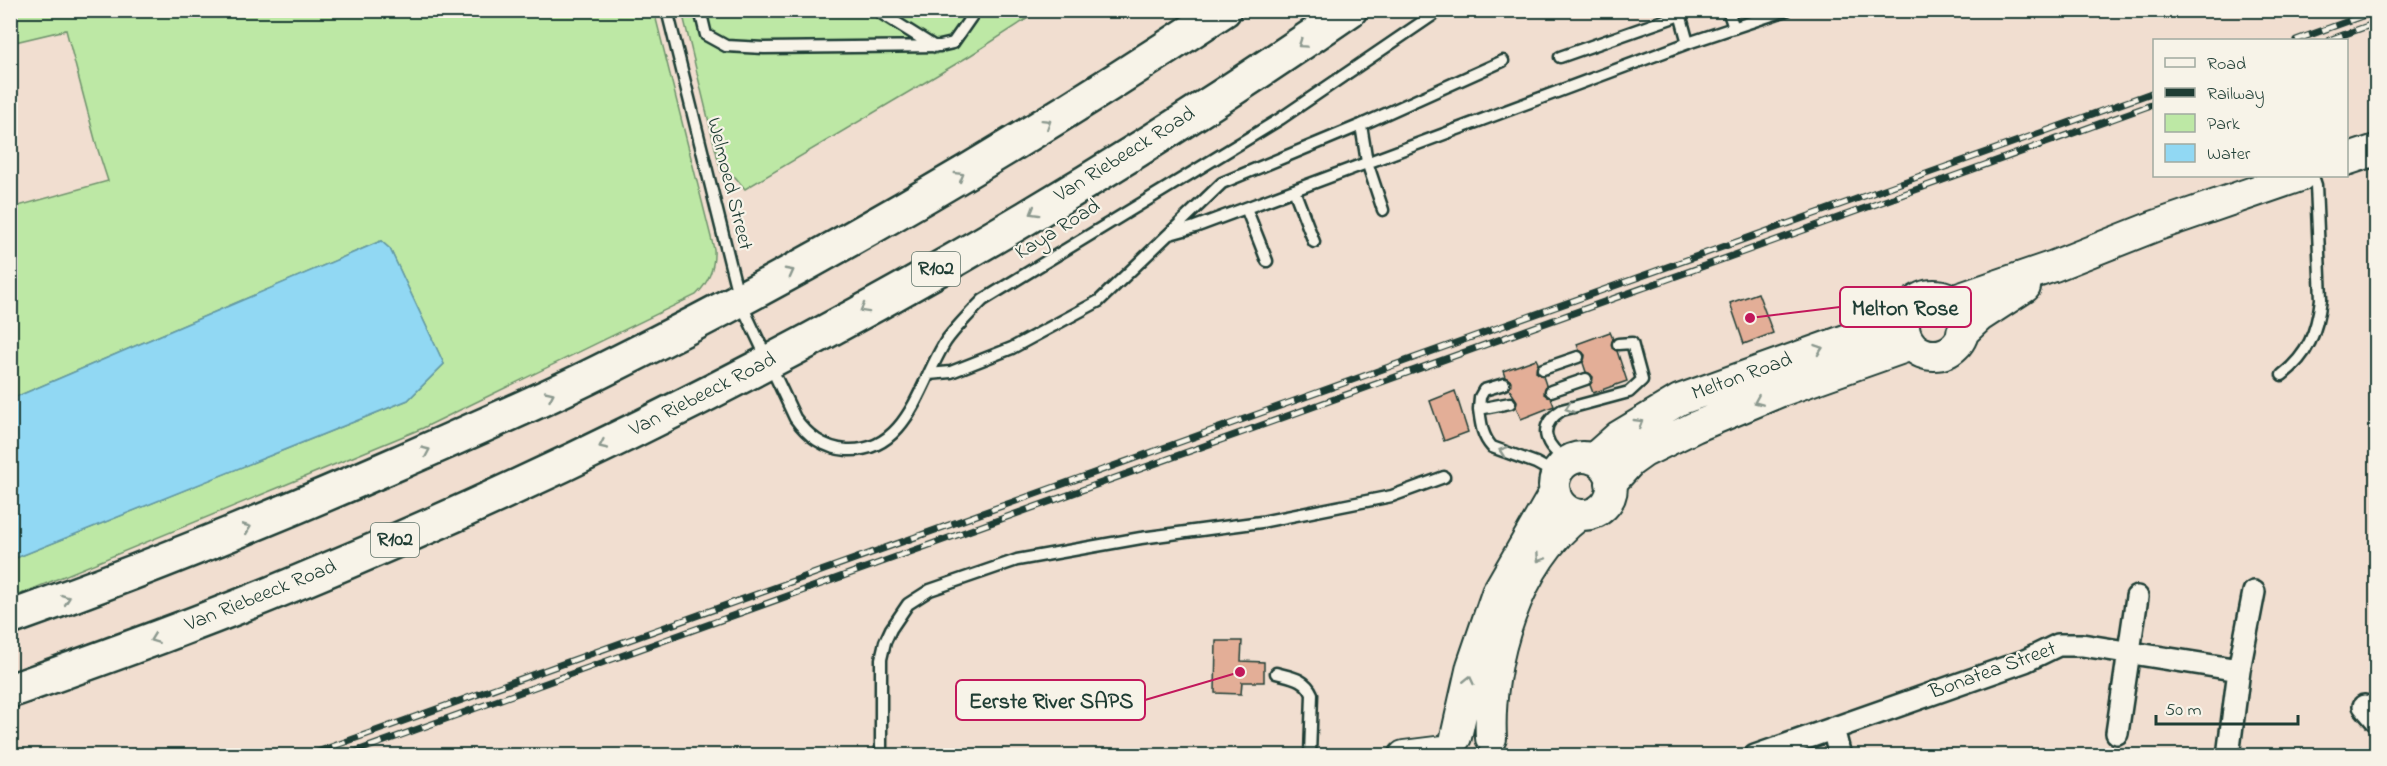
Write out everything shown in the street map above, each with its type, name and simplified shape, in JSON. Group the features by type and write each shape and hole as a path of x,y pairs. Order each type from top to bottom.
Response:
{"main road":[{"path":"10,618 116,581 258,524 608,368 817,258 944,186 1152,58 1224,10"},
{"name":"Van Riebeeck Road","path":"10,691 130,648 345,562 583,455 767,362 943,265 1102,171 1293,50 1350,10"}],"street":[{"path":"2348,159 2376,150"},
{"path":"1952,301 2054,266 2155,226 2297,177"},
{"path":"1962,333 1962,315 1952,301 1937,295 1924,296 1910,307 1908,332 1928,354 1940,354 1952,349 1962,333 1979,317 2054,266"},
{"name":"Melton Road","path":"1447,748 1497,593 1568,471 1619,436 1679,400 1908,332"},
{"name":"Melton Road","path":"1611,483 1630,462 1644,452 1908,332"},
{"path":"1602,464 1611,483 1611,491 1603,507 1596,512 1579,514 1563,507 1568,471 1602,464"},
{"path":"1496,747 1490,705 1508,621 1538,560 1557,534 1579,514"},
{"path":"2228,756 2239,670 2254,592"},
{"path":"2117,733 2137,597"},
{"name":"Bonatea Street","path":"1755,756 2025,661 2058,645 2082,645 2239,670"},
{"path":"1833,728 1840,756"},
{"path":"1404,756 1447,748 1473,732 1496,747"}],"lane":[{"name":"Welmoed Street","path":"667,10 739,299 767,362"},
{"path":"700,10 706,34 716,42 726,46 764,48 936,47 953,43 976,10"},
{"path":"876,10 936,47"},
{"name":"Kaya Road","path":"767,362 795,418 807,435 824,444 841,449 858,450 878,445 897,432 956,327 983,300 1280,119 1440,10"},
{"path":"1728,10 1734,28"},
{"path":"1170,234 1195,227 1688,43 1784,11"},
{"path":"1560,57 1679,13 1688,43"},
{"path":"929,374 951,372 1012,348 1099,301 1222,183 1361,125 1503,61"},
{"path":"1361,125 1367,162 1383,210"},
{"path":"2282,375 2305,353 2314,335 2318,318 2321,299 2316,185 2313,177"},
{"path":"1294,190 1314,242"},
{"path":"1246,208 1267,261"},
{"path":"1568,471 1549,445 1546,437 1549,421 1562,410 1635,388 1641,380 1632,343 1618,344"},
{"path":"1543,369 1578,357"},
{"path":"1624,365 1637,362"},
{"path":"1551,391 1586,379"},
{"path":"1504,384 1484,390 1480,397 1482,433 1492,447 1536,463 1568,471"},
{"path":"1479,409 1510,403"},
{"path":"881,756 881,658 885,642 891,629 909,604 930,590 1017,560 1141,538 1261,522 1392,496 1444,477"},
{"path":"1276,673 1302,681 1312,694 1310,756"}],"green space":[{"path":"11,11 654,11 714,249 710,274 696,295 423,428 11,598 11,560 408,400 444,364 390,249 381,241 11,399 11,208 108,181 66,30 11,43"},
{"path":"682,11 1039,11 971,55 745,189 735,177 721,172"}],"water":[{"path":"381,241 390,249 444,364 408,400 11,560 11,399"}],"building":[{"path":"1758,293 1773,333 1744,344 1730,303"},
{"path":"1610,332 1613,339 1612,348 1617,351 1627,381 1593,393 1590,385 1593,377 1586,372 1583,363 1585,355 1579,350 1577,344"},
{"path":"1536,359 1538,363 1536,372 1543,376 1546,385 1544,394 1551,398 1554,406 1521,419 1516,407 1517,401 1509,389 1511,381 1505,377 1503,371"},
{"path":"1455,391 1468,432 1444,441 1430,401"},
{"path":"1216,641 1242,641 1241,661 1264,662 1264,682 1242,682 1241,694 1215,693"}],"railway":[{"path":"2299,39 2376,11"},
{"path":"2332,39 2376,23"},
{"path":"306,756 2153,92"},
{"path":"343,756 2153,104"}],"place":[{"name":"Melton Rose","path":"1750,318"},
{"name":"Eerste River SAPS","path":"1240,672"}]}
